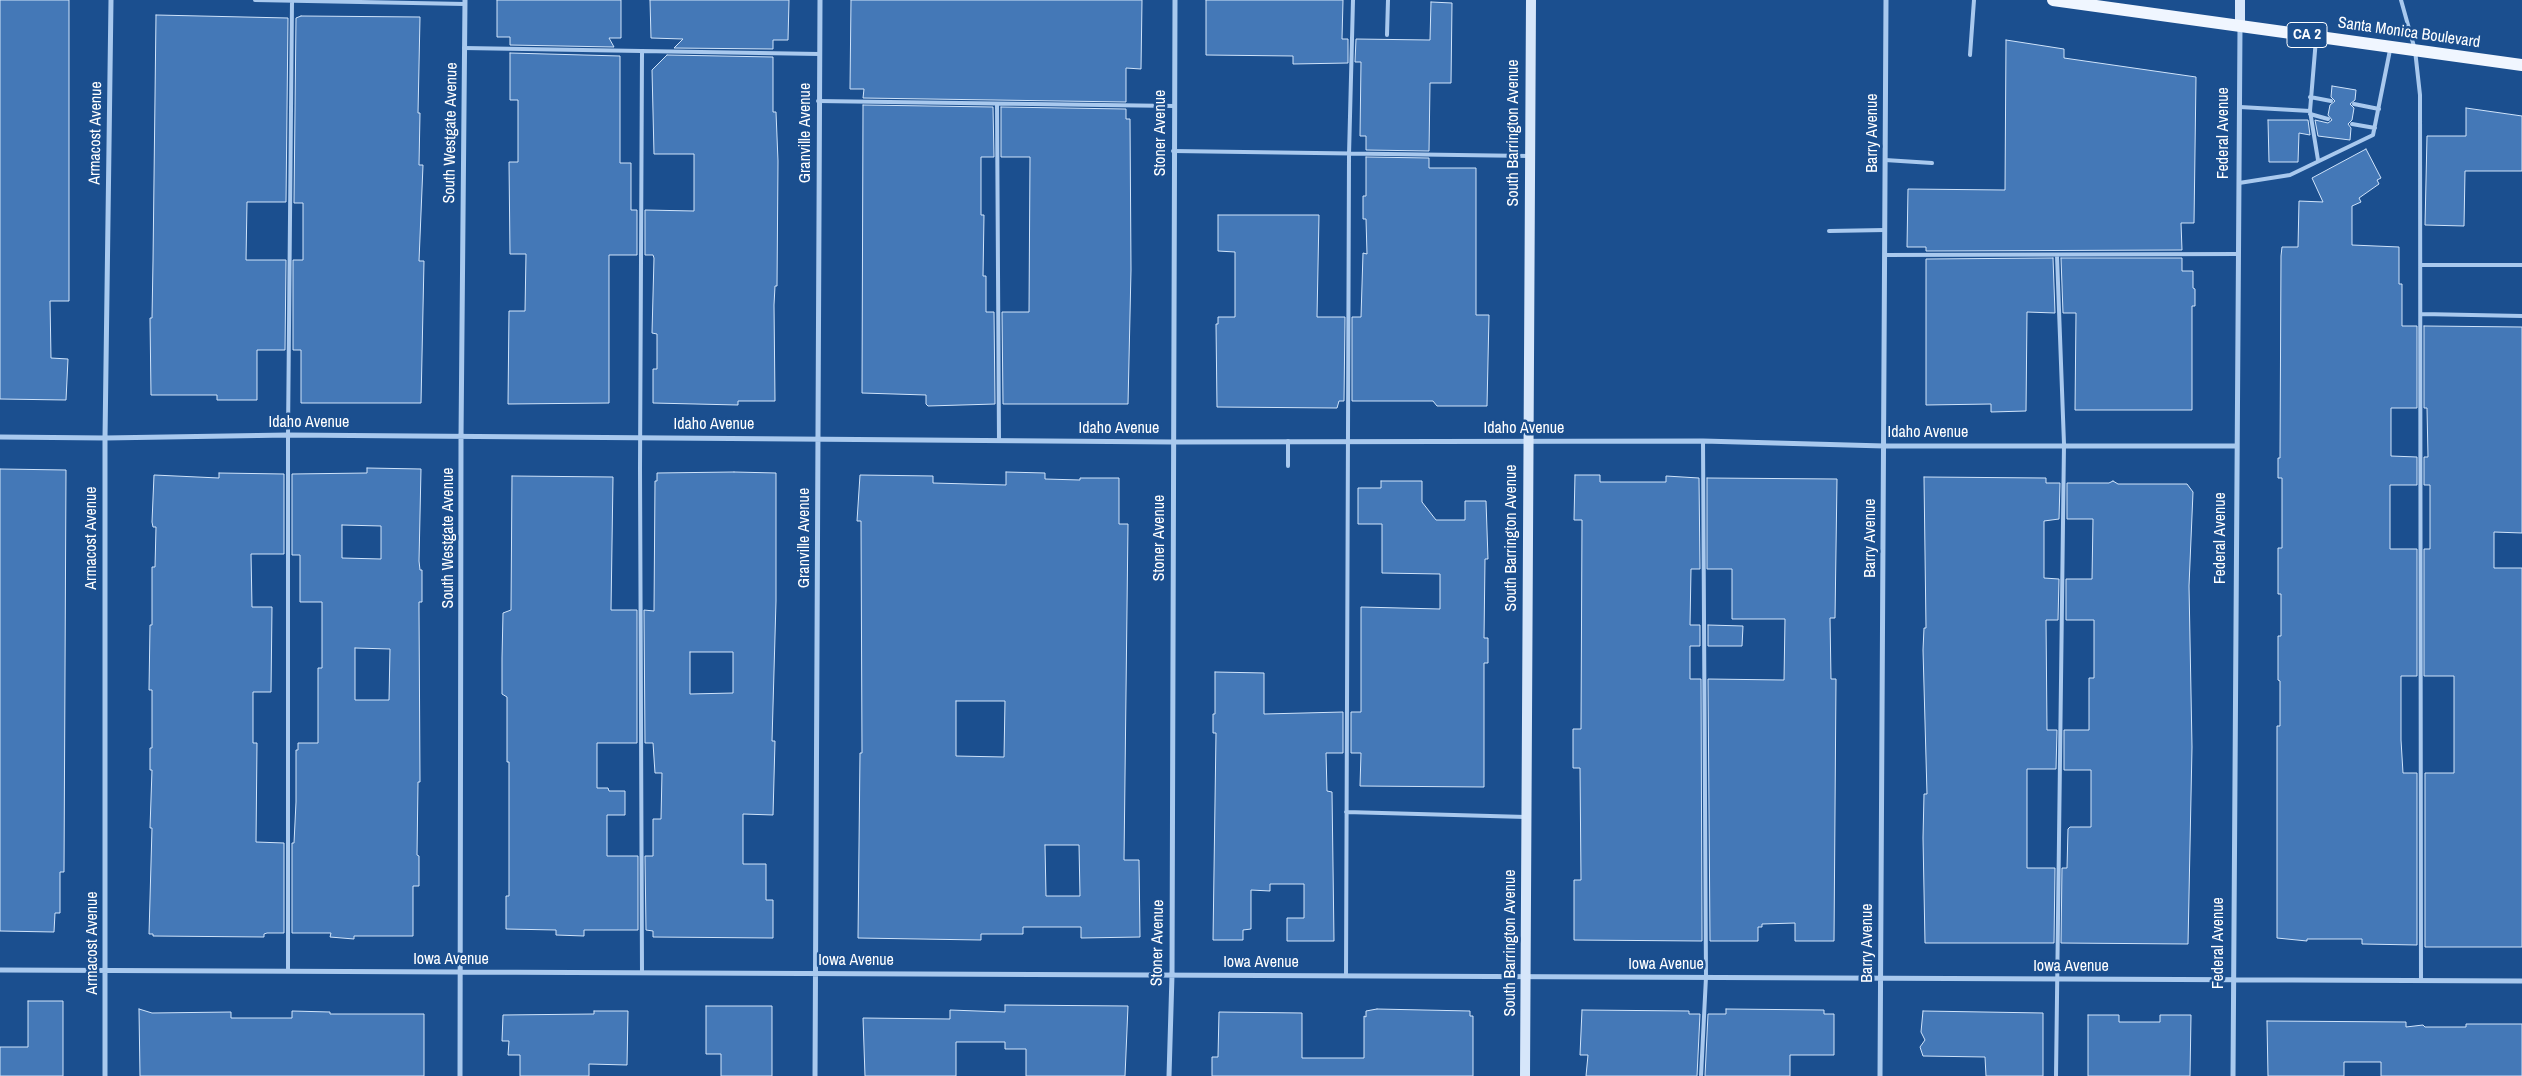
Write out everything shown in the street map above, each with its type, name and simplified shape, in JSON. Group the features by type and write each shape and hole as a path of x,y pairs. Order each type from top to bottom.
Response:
{"main road":[{"name":"Santa Monica Boulevard","path":"2060,1 2522,65"}],"street":[{"name":"Armacost Avenue","path":"105,1076 105,438 110,0"},
{"name":"Granville Avenue","path":"815,1076 818,101 820,0"},
{"name":"Stoner Avenue","path":"1169,1076 1172,975 1174,0"},
{"name":"South Barrington Avenue","path":"1525,1076 1530,0"},
{"name":"Barry Avenue","path":"1880,1076 1886,0"},
{"name":"Federal Avenue","path":"2233,1076 2240,0"},
{"name":"South Westgate Avenue","path":"460,1076 461,438 465,2"},
{"name":"Idaho Avenue","path":"0,437 105,438 288,435 461,438 640,437 1173,442 1348,440 1703,441 1884,446 2064,444 2237,446"},
{"name":"Iowa Avenue","path":"0,970 2522,981"}],"lane":[{"path":"255,0 465,2"},
{"path":"1346,976 1349,155 1353,0"},
{"path":"1387,35 1388,0"},
{"path":"1970,55 1974,0"},
{"path":"2401,0 2415,50 2420,95 2422,314 2421,981"},
{"path":"288,971 288,435 292,1"},
{"path":"2316,36 2310,113 2318,160"},
{"path":"2239,183 2290,175 2373,135 2391,46"},
{"path":"464,48 819,54"},
{"path":"642,51 640,437 642,973"},
{"path":"2310,97 2331,100"},
{"path":"818,101 1174,106"},
{"path":"997,104 999,441"},
{"path":"2354,104 2379,109"},
{"path":"2240,107 2310,113 2328,119"},
{"path":"2352,124 2375,128"},
{"path":"1173,151 1349,155 1529,156"},
{"path":"1885,160 1932,163"},
{"path":"1829,231 1885,230"},
{"path":"1885,255 2238,254"},
{"path":"2056,1076 2064,444 2057,256"},
{"path":"2421,265 2522,265"},
{"path":"2422,314 2522,316"},
{"path":"1288,441 1288,466"},
{"path":"1701,1076 1706,977 1703,441"},
{"path":"1346,812 1526,817"}],"building":[{"path":"0,0 69,0 69,301 50,301 51,358 68,359 66,400 0,399"},
{"path":"497,0 621,0 621,38 609,38 614,47 510,45 510,37 497,37"},
{"path":"650,0 789,0 788,40 773,40 773,49 674,48 683,39 651,38"},
{"path":"851,0 1142,0 1141,69 1126,68 1126,102 863,98 864,89 850,89"},
{"path":"1206,0 1343,0 1342,39 1348,39 1348,63 1293,64 1293,56 1206,55"},
{"path":"1431,2 1452,3 1451,83 1430,83 1429,151 1366,150 1366,136 1360,136 1361,62 1355,62 1356,39 1430,40"},
{"path":"156,15 288,18 286,202 247,202 246,260 286,260 285,350 257,350 257,400 217,400 217,395 151,395 150,318 152,318"},
{"path":"301,16 420,17 419,165 423,165 419,261 424,261 421,403 301,403 301,350 293,350 293,260 303,260 303,203 294,203 296,18"},
{"path":"2006,40 2064,49 2064,58 2196,77 2194,223 2181,223 2182,250 1926,251 1926,247 1907,247 1908,189 2005,190"},
{"path":"510,53 620,56 620,163 631,163 631,210 637,210 637,255 609,255 609,403 508,404 509,311 525,311 526,254 510,254 509,162 518,162 518,100 510,100"},
{"path":"667,55 773,57 773,112 776,112 778,161 777,286 775,286 774,305 775,401 738,401 738,405 653,403 653,369 657,369 657,334 652,333 654,258 653,255 645,255 645,210 694,211 694,154 654,154 652,70"},
{"path":"2332,86 2356,90 2355,100 2350,104 2354,108 2352,120 2348,124 2351,128 2350,140 2318,136 2315,120 2328,123 2332,120 2328,115 2330,105 2335,101 2331,97"},
{"path":"863,105 993,107 994,157 981,157 981,215 984,215 983,276 986,276 986,312 994,312 995,404 928,406 926,404 926,395 862,393"},
{"path":"1001,107 1126,109 1126,119 1130,119 1131,270 1128,404 1003,404 1002,312 1029,312 1030,157 1001,157"},
{"path":"2466,108 2522,116 2522,171 2465,171 2464,226 2425,225 2427,136 2466,136"},
{"path":"2268,120 2308,120 2310,135 2299,133 2298,162 2269,162"},
{"path":"2366,149 2381,178 2377,180 2379,184 2359,198 2361,202 2352,206 2352,245 2399,247 2399,284 2402,284 2402,326 2417,326 2417,408 2391,408 2391,456 2417,457 2417,485 2390,485 2390,549 2417,549 2417,676 2401,676 2401,740 2403,773 2417,773 2417,945 2362,944 2362,939 2307,939 2307,941 2277,938 2277,726 2280,726 2278,636 2281,636 2281,594 2278,594 2278,548 2282,548 2282,478 2278,478 2278,458 2280,458 2282,247 2298,247 2299,201 2323,202 2312,178"},
{"path":"1366,157 1429,158 1429,168 1476,168 1476,315 1489,315 1487,406 1437,406 1433,401 1352,401 1352,317 1361,317 1363,253 1367,254 1366,219 1363,219 1363,196 1366,196"},
{"path":"1218,215 1319,215 1317,317 1345,317 1344,401 1339,401 1337,408 1217,407 1216,324 1218,324 1218,317 1235,317 1235,252 1218,251"},
{"path":"2053,258 2055,313 2027,312 2026,411 1991,412 1991,404 1926,405 1926,259"},
{"path":"2061,258 2182,258 2182,271 2193,271 2193,288 2195,289 2195,306 2192,306 2192,410 2075,410 2076,313 2063,313"},
{"path":"2424,326 2522,327 2522,533 2494,532 2494,568 2522,568 2522,947 2425,947 2425,773 2454,773 2454,676 2424,676 2424,549 2430,549 2430,485 2424,485 2424,457 2428,457 2427,408 2424,408"},
{"path":"367,468 421,469 419,561 420,570 422,570 422,602 419,602 420,782 418,782 417,855 419,856 419,886 413,886 413,936 354,936 354,939 330,937 331,933 292,933 292,843 294,843 296,802 296,750 298,750 298,743 318,743 318,668 322,668 322,602 300,602 300,555 292,555 292,474 367,473","holes":["342,525 381,526 381,559 342,558","355,648 390,649 389,700 355,700"]},
{"path":"0,469 66,470 64,872 60,872 60,913 55,913 54,932 0,931"},
{"path":"1006,472 1045,473 1045,479 1119,478 1119,524 1128,524 1124,860 1139,860 1140,937 1081,938 1081,927 1023,927 1023,934 981,934 981,940 858,938 860,753 862,753 861,521 857,521 860,475 933,476 933,483 1006,485","holes":["956,701 1005,701 1004,757 956,756","1045,845 1079,845 1080,896 1046,896"]},
{"path":"219,473 284,474 284,554 251,554 252,607 272,607 271,692 253,692 253,743 257,743 256,842 284,843 284,933 267,933 264,934 264,937 153,936 153,934 149,934 152,828 150,828 152,770 150,770 150,748 152,748 152,690 149,690 152,567 155,567 156,527 153,527 152,522 154,475 219,478"},
{"path":"657,473 776,473 776,601 772,741 775,741 773,815 743,814 743,864 766,864 766,900 773,900 773,938 653,937 653,931 646,930 645,856 653,856 653,819 661,819 662,773 655,773 653,743 645,743 644,610 654,611 655,481 657,481","holes":["690,652 733,652 733,693 690,694"]},
{"path":"1575,475 1600,475 1600,482 1666,482 1666,476 1699,478 1700,569 1691,569 1690,625 1700,625 1700,646 1690,646 1690,679 1701,679 1702,941 1574,940 1574,880 1581,880 1580,768 1573,768 1573,729 1581,729 1582,520 1574,520"},
{"path":"512,476 613,477 611,610 637,610 637,743 597,743 597,788 608,788 609,791 625,791 625,815 607,815 607,856 638,856 638,930 584,930 584,936 556,935 556,930 506,929 506,896 509,896 509,762 507,762 507,697 502,694 502,658 503,613 511,610"},
{"path":"1924,477 2046,478 2046,483 2060,483 2059,519 2044,521 2044,578 2059,579 2058,620 2046,620 2047,730 2057,730 2056,769 2027,769 2027,868 2055,868 2054,943 1925,943 1923,838 1924,794 1927,794 1923,650 1924,628 1926,628"},
{"path":"1707,478 1837,479 1835,618 1830,618 1831,679 1836,679 1834,941 1795,941 1795,923 1762,924 1762,927 1758,927 1758,941 1710,941 1708,679 1784,680 1785,619 1732,619 1732,569 1707,569"},
{"path":"1381,481 1422,481 1422,502 1436,520 1465,520 1465,501 1486,501 1488,559 1485,559 1484,638 1488,638 1488,663 1484,663 1484,787 1360,786 1361,753 1351,753 1351,712 1361,712 1361,607 1440,609 1440,574 1382,573 1382,524 1358,524 1358,488 1381,488"},
{"path":"2113,481 2118,484 2187,484 2193,492 2189,586 2192,747 2188,944 2061,943 2062,868 2067,868 2068,829 2070,827 2091,827 2091,770 2064,770 2064,730 2089,730 2089,678 2094,678 2094,620 2066,620 2066,579 2092,579 2093,519 2067,519 2067,483 2109,483"},
{"path":"1708,625 1743,626 1742,646 1708,646"},
{"path":"1215,672 1264,673 1264,714 1343,712 1343,753 1326,753 1327,791 1332,792 1334,941 1287,941 1287,918 1304,918 1304,884 1270,884 1270,891 1251,890 1251,929 1243,930 1243,940 1213,940 1216,733 1213,733 1213,714 1215,714"},
{"path":"28,1001 63,1001 63,1076 0,1076 0,1047 28,1047"},
{"path":"1005,1005 1128,1006 1125,1076 1026,1076 1026,1049 1005,1049 1005,1042 956,1042 956,1076 865,1076 863,1018 950,1019 950,1010 1005,1012"},
{"path":"706,1006 772,1006 772,1076 721,1076 721,1054 706,1054"},
{"path":"139,1009 152,1013 231,1012 231,1018 292,1018 292,1011 330,1012 330,1014 424,1014 424,1076 140,1076"},
{"path":"1377,1009 1470,1011 1470,1016 1473,1016 1473,1076 1212,1076 1212,1057 1218,1057 1219,1012 1302,1013 1302,1058 1364,1058 1364,1016 1366,1017 1366,1011"},
{"path":"1726,1009 1824,1010 1824,1014 1834,1014 1834,1055 1790,1055 1790,1076 1705,1076 1708,1014 1726,1014"},
{"path":"1582,1010 1689,1011 1689,1014 1700,1014 1697,1076 1586,1076 1588,1055 1580,1055"},
{"path":"594,1011 628,1011 627,1065 589,1064 589,1076 520,1076 520,1055 508,1055 509,1041 502,1041 503,1015 594,1014"},
{"path":"1923,1011 2043,1013 2043,1076 1986,1076 1985,1057 1923,1056 1920,1047 1925,1040 1921,1032"},
{"path":"2088,1015 2119,1015 2119,1022 2160,1022 2160,1015 2191,1015 2190,1076 2088,1076"},
{"path":"2267,1021 2406,1022 2406,1027 2423,1025 2425,1027 2466,1027 2466,1024 2522,1024 2522,1076 2381,1076 2381,1062 2344,1062 2344,1076 2268,1076"}]}
